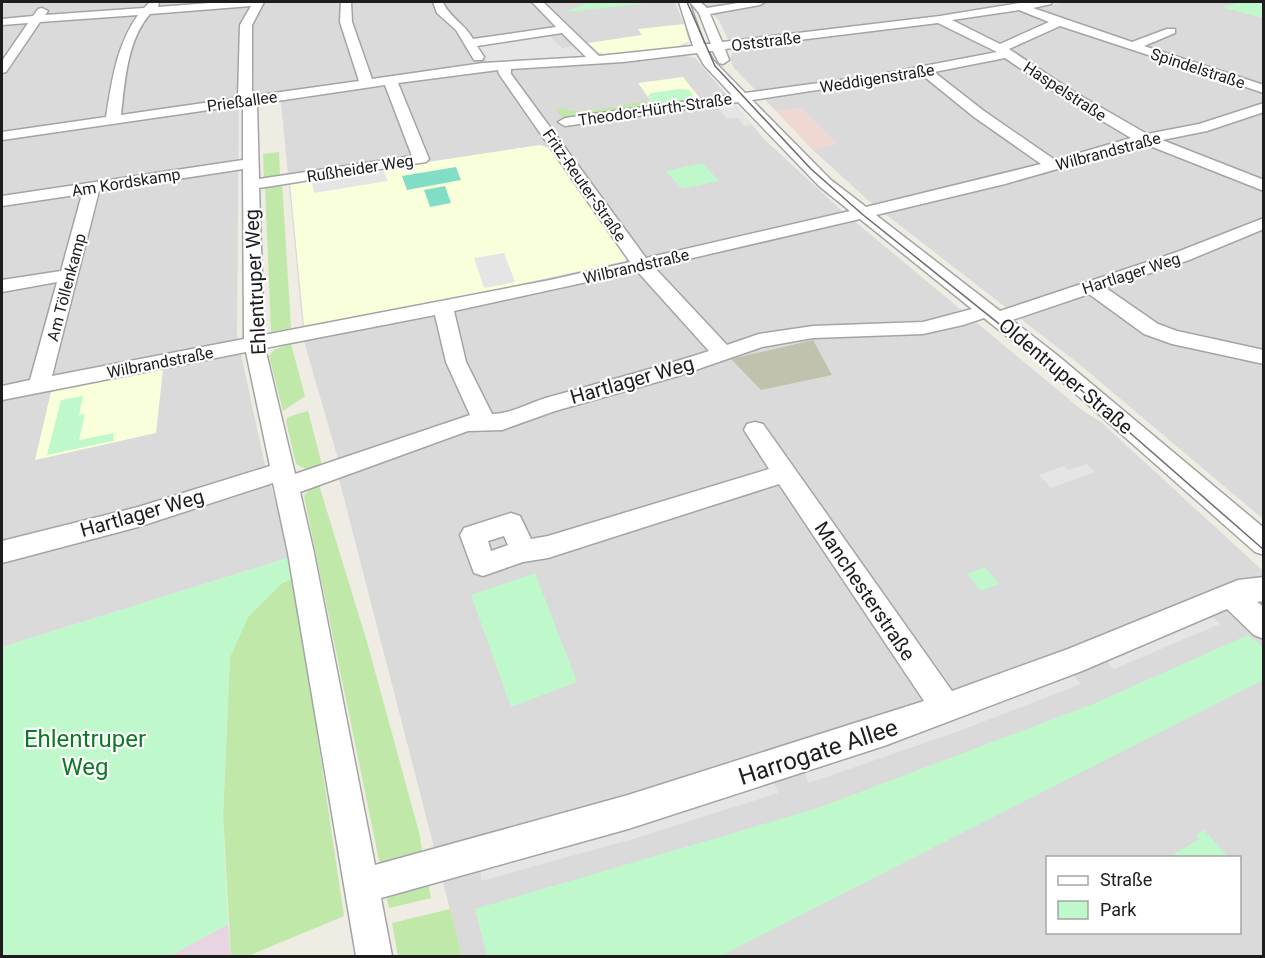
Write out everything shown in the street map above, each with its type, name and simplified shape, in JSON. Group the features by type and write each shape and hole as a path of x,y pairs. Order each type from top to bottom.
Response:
{"street":[{"path":"2,69 49,2"},
{"path":"113,120 122,62 130,38 145,10 156,2"},
{"path":"2,22 259,2"},
{"name":"Ehlentruper Weg","path":"259,2 246,25 254,343 301,554 374,957"},
{"path":"345,2 346,22 367,84"},
{"path":"438,2 441,11 461,28 483,67"},
{"path":"537,2 596,60"},
{"name":"Oldentruper Straße","path":"684,2 700,48 716,71 747,96"},
{"name":"Oldentruper Straße","path":"695,2 704,12 727,67 747,96 799,158 837,193 1067,374 1263,544"},
{"path":"704,12 760,2"},
{"name":"Spindelstraße","path":"1009,2 1059,22 1263,89"},
{"name":"Oststraße","path":"483,67 596,60 718,46 940,19 1047,2"},
{"name":"Haspelstraße","path":"940,19 1004,51 1088,107 1144,139 1263,186"},
{"name":"Haspelstraße","path":"1004,51 1059,22"},
{"path":"470,43 567,29"},
{"name":"Spindelstraße","path":"1133,46 1171,31"},
{"name":"Weddigenstraße","path":"747,96 925,71 1004,51"},
{"name":"Fritz-Reuter-Straße","path":"504,65 505,74 641,264 723,353"},
{"name":"Prießallee","path":"2,136 483,67"},
{"path":"925,71 980,114 1054,166"},
{"name":"Rußheider Weg","path":"251,185 421,159 390,80"},
{"name":"Theodor-Hürth-Straße","path":"565,122 747,96"},
{"name":"Wilbrandstraße","path":"2,393 550,286 865,213 1054,166 1144,139 1202,128 1263,107"},
{"name":"Am Kordskamp","path":"2,201 251,163"},
{"name":"Am Töllenkamp","path":"39,386 92,187"},
{"name":"Hartlager Weg","path":"2,552 392,452 465,424 502,422 559,401 670,371 785,335 916,329 993,314 1091,286 1183,256 1263,223"},
{"path":"2,286 69,275"},
{"path":"1091,286 1151,329 1172,337 1263,357"},
{"path":"443,306 456,362 479,406 483,422"},
{"name":"Manchesterstraße","path":"755,430 946,708"},
{"path":"523,551 548,547 784,473"},
{"name":"Harrogate Allee","path":"362,886 706,789 946,708 1113,645 1231,595 1246,590 1263,589"},
{"path":"1231,595 1263,626"}],"shaded area":[{"path":"2,2 252,2 239,26 239,98 2,133"},
{"path":"265,2 675,2 690,39 687,44 677,48 487,63 254,97 252,25"},
{"path":"700,2 1002,2 1009,4 738,41 728,39 719,20"},
{"path":"1063,2 1244,2 1223,7 1263,18 1263,86 1046,14 1040,8"},
{"path":"1015,10 1263,93 1263,519 1079,364 871,203 812,149 837,144 801,108 776,111 734,68 730,59 734,50 749,46"},
{"path":"684,24 689,41 677,47 611,55 599,53 588,43 642,35 638,29"},
{"path":"548,34 562,48 576,46 586,56 487,62 475,44"},
{"path":"681,55 695,58 765,140 841,210 1083,411 1101,422 1263,571 1263,956 462,956 339,479 338,459 304,341 281,102 484,71 613,63","holes":["812,340 831,375 731,360"]},
{"path":"683,77 702,101 656,108 638,83"},
{"path":"732,102 752,125 744,126 738,118 727,119 715,104"},
{"path":"231,106 239,108 237,336 263,456 290,557 2,647 2,139"},
{"path":"801,108 838,145 812,149 776,111"},
{"path":"540,145 550,148 627,257 625,261 484,292 304,326 290,183"},
{"path":"384,171 388,181 314,193 312,183"},
{"path":"504,253 515,282 484,288 474,258"},
{"path":"813,340 832,375 761,390 731,359"},
{"path":"163,369 156,433 35,460 51,392"},
{"path":"1087,464 1095,472 1051,488 1039,475 1064,466 1068,470"},
{"path":"1210,614 1220,624 1114,669 1104,658"},
{"path":"1071,672 1081,684 959,731 809,783 803,769"},
{"path":"772,778 778,793 633,839 481,881 480,863"},
{"path":"228,924 231,956 170,956"}],"green space":[{"path":"640,2 642,4 565,12 585,4"},
{"path":"1244,2 1263,2 1263,18 1222,7"},
{"path":"689,90 694,97 690,98 693,102 656,108 648,96 651,93"},
{"path":"646,101 649,108 565,121 556,110 568,108 570,111 590,111"},
{"path":"279,152 280,177 264,179 263,154"},
{"path":"702,163 719,181 682,189 666,171"},
{"path":"456,167 461,180 407,190 402,176"},
{"path":"282,182 291,328 271,332 265,185"},
{"path":"445,186 451,203 430,207 424,190"},
{"path":"291,344 305,396 283,411 269,356 275,349"},
{"path":"83,396 79,415 85,414 79,440 114,433 113,441 47,455 61,400"},
{"path":"308,411 322,465 306,469 296,464 286,421 288,417"},
{"path":"319,485 367,642 420,836 423,858 382,866 379,860 304,496 310,489"},
{"path":"290,557 294,578 282,583 248,617 230,657 223,814 228,924 170,956 2,956 2,647"},
{"path":"985,567 999,584 981,591 967,574"},
{"path":"535,573 577,682 511,707 471,595"},
{"path":"294,578 344,916 248,956 231,956 223,814 230,657 248,617 282,583"},
{"path":"1248,635 1263,647 1263,680 720,956 487,956 475,909 815,809 1093,704"},
{"path":"1204,830 1227,856 1176,856 1174,854 1199,839 1196,835"},
{"path":"427,877 431,898 389,908 387,899 391,890"},
{"path":"450,909 462,956 398,956 392,923"}],"tram line":[{"path":"687,2 715,66 811,169 862,214 1073,383 1264,550"}]}
